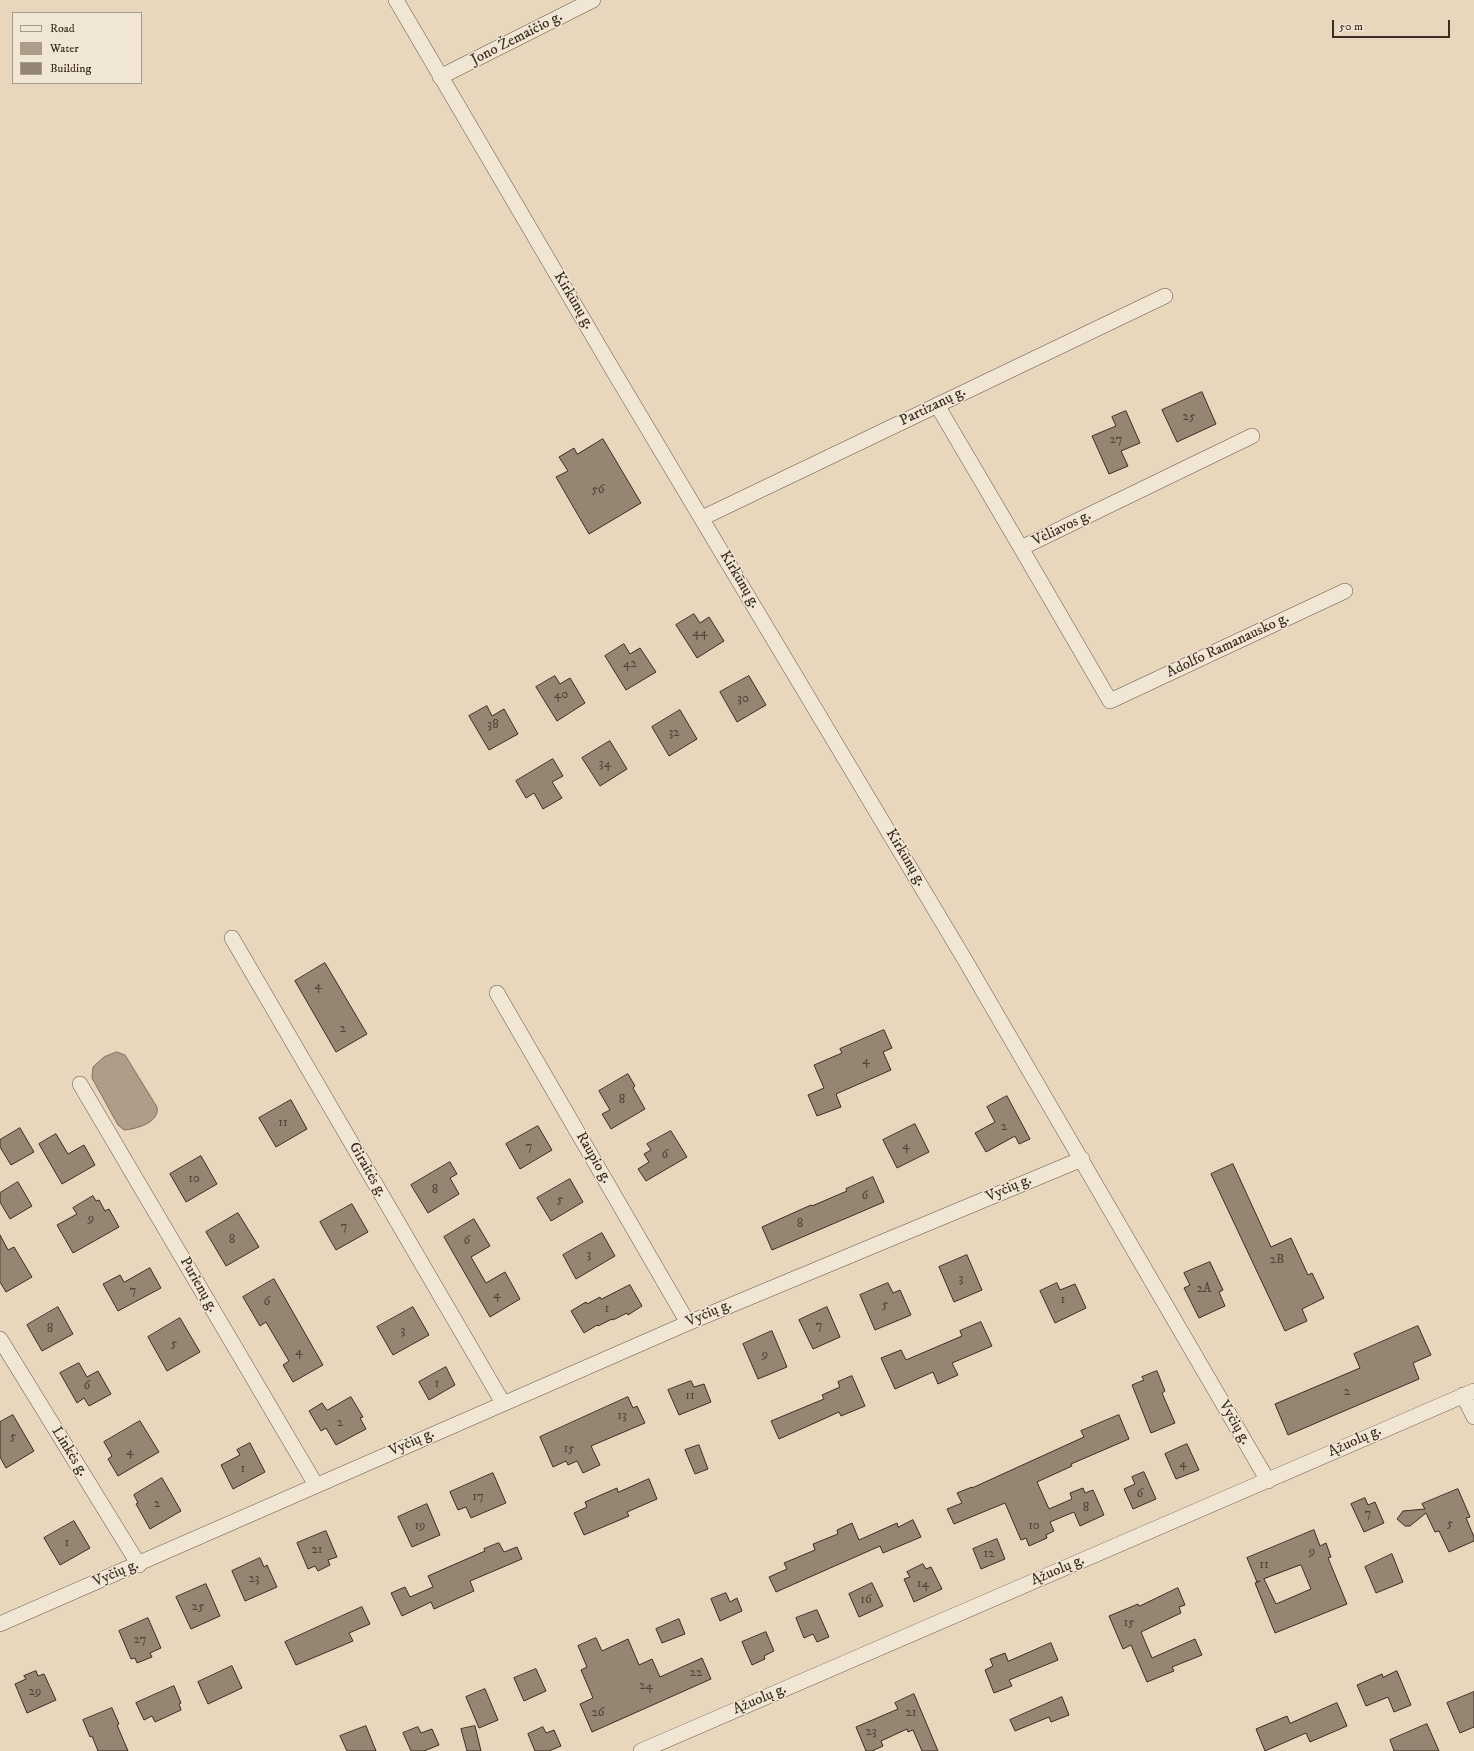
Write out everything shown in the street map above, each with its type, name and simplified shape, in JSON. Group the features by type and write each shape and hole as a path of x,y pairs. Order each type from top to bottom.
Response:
{"street":[{"name":"Kirkūnų g.","path":"396,0 440,77 946,927 1082,1159"},
{"name":"Jono Žemaičio g.","path":"440,77 593,0"},
{"name":"Partizanų g.","path":"702,518 1165,296"},
{"name":"Vėliavos g.","path":"937,405 1021,548 1252,436"},
{"name":"Adolfo Ramanausko g.","path":"1021,548 1110,701 1345,591"},
{"name":"Giraitės g.","path":"232,938 503,1403"},
{"name":"Raupio g.","path":"497,993 688,1323"},
{"name":"Purienų g.","path":"80,1084 316,1485"},
{"name":"Vyčių g.","path":"0,1624 139,1565 316,1485 688,1323 1082,1159 1268,1481"},
{"name":"Linkės g.","path":"0,1339 139,1565"},
{"name":"Ąžuolų g.","path":"641,1751 1469,1393"},
{"path":"1469,1393 1474,1417"}],"water":[{"path":"117,1052 125,1055 157,1107 155,1117 141,1127 124,1130 118,1125 92,1078 93,1067 104,1057"}],"building":[{"path":"1202,392 1216,424 1177,442 1162,410"},
{"path":"1126,411 1140,443 1121,451 1128,466 1109,474 1092,436 1116,426 1112,417"},
{"path":"603,439 641,503 589,534 556,477 568,471 559,457 574,448 577,454"},
{"path":"694,614 700,623 709,617 724,641 697,658 676,625"},
{"path":"624,644 630,654 640,648 656,672 626,690 605,656"},
{"path":"555,676 560,684 570,678 585,703 557,721 536,687"},
{"path":"749,676 766,705 737,722 720,692"},
{"path":"487,706 492,716 504,709 518,734 489,750 469,716"},
{"path":"680,710 697,739 669,756 652,727"},
{"path":"610,741 627,769 600,786 582,758"},
{"path":"553,759 563,776 552,782 562,798 543,809 534,793 526,798 516,781"},
{"path":"325,963 367,1034 336,1052 295,981"},
{"path":"884,1030 892,1048 883,1052 891,1070 836,1094 841,1107 817,1116 808,1095 824,1088 814,1065 842,1053 840,1049"},
{"path":"628,1074 635,1086 633,1088 645,1109 611,1129 602,1114 610,1110 599,1091"},
{"path":"1007,1096 1030,1139 1019,1144 1015,1136 986,1152 975,1133 995,1122 987,1107"},
{"path":"291,1100 307,1129 276,1147 259,1118"},
{"path":"915,1124 929,1152 897,1168 883,1140"},
{"path":"538,1126 552,1150 520,1169 506,1144"},
{"path":"20,1128 34,1152 11,1165 0,1147 0,1140"},
{"path":"671,1131 687,1157 646,1181 638,1169 649,1162 644,1154 651,1150 647,1144"},
{"path":"56,1134 68,1154 84,1145 95,1165 62,1184 39,1144"},
{"path":"201,1156 217,1184 186,1202 170,1174"},
{"path":"450,1162 457,1174 450,1178 459,1194 428,1213 411,1185"},
{"path":"1233,1164 1271,1247 1291,1238 1308,1275 1312,1273 1324,1298 1302,1309 1307,1321 1285,1331 1211,1174"},
{"path":"873,1177 884,1202 772,1250 762,1227 847,1191 846,1189"},
{"path":"570,1179 583,1202 551,1221 537,1198"},
{"path":"18,1182 32,1206 10,1219 0,1202 0,1193"},
{"path":"93,1196 96,1201 99,1200 105,1211 109,1209 119,1227 73,1253 57,1225 77,1214 73,1208"},
{"path":"352,1204 368,1232 336,1250 320,1222"},
{"path":"238,1213 259,1247 226,1266 206,1232"},
{"path":"474,1219 490,1246 471,1257 486,1283 505,1272 520,1299 490,1317 444,1237"},
{"path":"602,1233 615,1256 576,1279 563,1255"},
{"path":"0,1235 8,1250 14,1247 32,1277 6,1292 0,1282"},
{"path":"967,1255 982,1290 954,1302 939,1267"},
{"path":"1210,1262 1223,1290 1219,1292 1225,1306 1199,1318 1184,1288 1190,1285 1184,1273"},
{"path":"150,1268 161,1288 118,1311 103,1284 120,1275 124,1282"},
{"path":"274,1279 323,1365 293,1382 283,1365 289,1361 266,1322 260,1326 243,1297"},
{"path":"888,1283 893,1293 900,1290 911,1315 875,1330 860,1295"},
{"path":"1057,1283 1060,1290 1075,1284 1086,1308 1055,1323 1040,1291"},
{"path":"630,1285 642,1306 628,1315 627,1313 598,1326 597,1325 584,1333 571,1311 586,1302 587,1304 600,1297 601,1299"},
{"path":"58,1307 73,1334 42,1351 27,1325"},
{"path":"413,1307 429,1335 393,1355 377,1327"},
{"path":"827,1307 840,1337 813,1349 799,1320"},
{"path":"180,1318 200,1352 167,1371 148,1337"},
{"path":"981,1322 992,1346 952,1363 958,1375 938,1384 933,1372 895,1389 881,1358 901,1350 906,1360 962,1336 960,1331"},
{"path":"1418,1326 1431,1355 1413,1363 1419,1379 1288,1435 1275,1404 1360,1368 1354,1354"},
{"path":"772,1331 787,1367 758,1379 743,1344"},
{"path":"79,1363 87,1377 98,1371 111,1394 89,1406 84,1398 77,1403 60,1373"},
{"path":"446,1367 455,1385 429,1400 419,1382"},
{"path":"1157,1371 1165,1391 1162,1393 1175,1423 1151,1433 1132,1385 1144,1380 1142,1377"},
{"path":"852,1376 865,1406 841,1416 839,1412 779,1439 771,1421 824,1399 822,1395 840,1387 838,1382"},
{"path":"691,1381 694,1387 704,1384 711,1402 679,1415 668,1390"},
{"path":"351,1397 363,1417 360,1418 366,1429 336,1445 326,1428 321,1431 309,1411 322,1403 327,1410"},
{"path":"628,1397 633,1408 637,1406 645,1423 591,1446 600,1465 583,1473 577,1461 568,1465 566,1461 553,1467 540,1437"},
{"path":"13,1415 34,1451 6,1468 0,1457 0,1422"},
{"path":"1119,1415 1129,1439 1071,1464 1072,1466 1037,1482 1049,1509 1072,1499 1070,1493 1083,1488 1085,1493 1093,1490 1104,1515 1080,1526 1074,1512 1050,1522 1054,1531 1046,1535 1047,1538 1029,1546 1026,1538 1021,1540 1005,1503 954,1524 947,1509 962,1503 957,1493 972,1488 1084,1437 1081,1431"},
{"path":"140,1421 159,1452 118,1476 108,1459 112,1456 104,1442"},
{"path":"250,1443 265,1472 233,1489 221,1465 240,1455 237,1450"},
{"path":"1187,1444 1199,1470 1176,1479 1165,1454"},
{"path":"699,1445 708,1469 695,1474 685,1450"},
{"path":"1144,1472 1156,1499 1133,1509 1124,1489 1135,1484 1132,1477"},
{"path":"493,1473 506,1503 471,1518 466,1507 458,1510 450,1492"},
{"path":"162,1478 181,1511 150,1529 136,1504 138,1503 134,1495"},
{"path":"649,1479 657,1499 627,1512 629,1516 584,1535 574,1513 587,1507 585,1502 617,1488 618,1492"},
{"path":"1458,1489 1470,1517 1466,1518 1474,1537 1474,1541 1449,1552 1439,1531 1435,1532 1426,1513 1410,1526 1405,1526 1397,1519 1403,1511 1425,1509 1422,1504"},
{"path":"1365,1498 1368,1505 1375,1502 1384,1523 1364,1532 1351,1504"},
{"path":"427,1504 440,1535 412,1547 398,1517"},
{"path":"913,1520 921,1537 883,1553 880,1546 776,1592 769,1577 787,1569 784,1563 815,1550 813,1544 838,1534 837,1530 852,1523 859,1540 897,1523 898,1527"},
{"path":"74,1521 90,1548 60,1565 44,1538"},
{"path":"1314,1530 1320,1546 1326,1543 1331,1557 1328,1558 1347,1604 1275,1633 1255,1583 1260,1581 1257,1582 1247,1558","holes":["1301,1565 1311,1589 1276,1604 1264,1579"]},
{"path":"326,1531 337,1557 328,1560 330,1565 318,1571 315,1566 308,1569 297,1543"},
{"path":"997,1539 1005,1559 981,1569 973,1549"},
{"path":"499,1543 504,1552 517,1547 522,1559 470,1581 474,1591 434,1609 431,1602 402,1616 391,1593 405,1587 410,1597 433,1587 428,1576 485,1551 484,1549"},
{"path":"1392,1554 1403,1582 1376,1593 1365,1567"},
{"path":"260,1558 264,1567 267,1565 277,1587 245,1601 232,1571"},
{"path":"923,1564 926,1569 931,1567 942,1589 914,1602 904,1579 910,1577 907,1572"},
{"path":"872,1583 883,1606 859,1617 849,1594"},
{"path":"206,1584 220,1616 191,1629 176,1597"},
{"path":"1178,1588 1185,1605 1179,1607 1181,1613 1141,1632 1152,1658 1195,1639 1202,1655 1172,1667 1174,1671 1147,1682 1131,1645 1123,1649 1109,1616 1138,1604 1139,1606"},
{"path":"726,1593 730,1602 737,1598 742,1611 720,1621 711,1599"},
{"path":"362,1607 370,1624 349,1633 353,1641 296,1665 285,1642"},
{"path":"817,1610 829,1637 817,1642 813,1634 804,1638 796,1618"},
{"path":"148,1618 161,1648 150,1653 152,1657 137,1663 135,1658 131,1659 119,1631"},
{"path":"679,1619 685,1634 662,1643 656,1629"},
{"path":"766,1632 774,1651 764,1656 765,1659 752,1665 742,1642"},
{"path":"596,1638 602,1651 628,1639 639,1665 652,1659 660,1677 702,1658 711,1679 592,1732 580,1704 593,1698 581,1670 587,1667 578,1646"},
{"path":"1051,1643 1058,1660 1009,1680 1012,1686 994,1693 985,1670 993,1666 990,1659 1005,1653 1008,1661"},
{"path":"232,1666 242,1688 208,1704 198,1682"},
{"path":"536,1669 546,1691 524,1701 514,1678"},
{"path":"36,1671 38,1676 44,1674 56,1700 27,1713 15,1684 26,1679 24,1676"},
{"path":"1397,1671 1411,1705 1394,1712 1388,1697 1366,1706 1357,1685 1382,1674 1383,1677"},
{"path":"174,1686 181,1703 179,1704 181,1710 155,1722 152,1716 144,1720 136,1703"},
{"path":"485,1689 498,1720 479,1728 466,1697"},
{"path":"1474,1692 1474,1727 1460,1733 1447,1703"},
{"path":"914,1694 938,1751 922,1751 913,1730 908,1732 907,1729 881,1741 883,1746 872,1751 866,1751 856,1727 898,1709 895,1703"},
{"path":"1062,1697 1069,1715 1051,1722 1049,1717 1015,1731 1010,1720"},
{"path":"1337,1703 1347,1726 1310,1742 1306,1733 1265,1751 1256,1729 1287,1716 1290,1723"},
{"path":"112,1708 119,1724 117,1725 128,1751 98,1751 83,1720"},
{"path":"1427,1724 1439,1751 1394,1751 1390,1740"},
{"path":"366,1726 376,1751 347,1751 340,1736"},
{"path":"475,1726 481,1751 467,1751 461,1729"},
{"path":"418,1727 421,1733 432,1729 439,1745 424,1751 411,1751 403,1733"},
{"path":"543,1727 546,1733 554,1730 561,1746 549,1751 535,1751 528,1734"}]}
